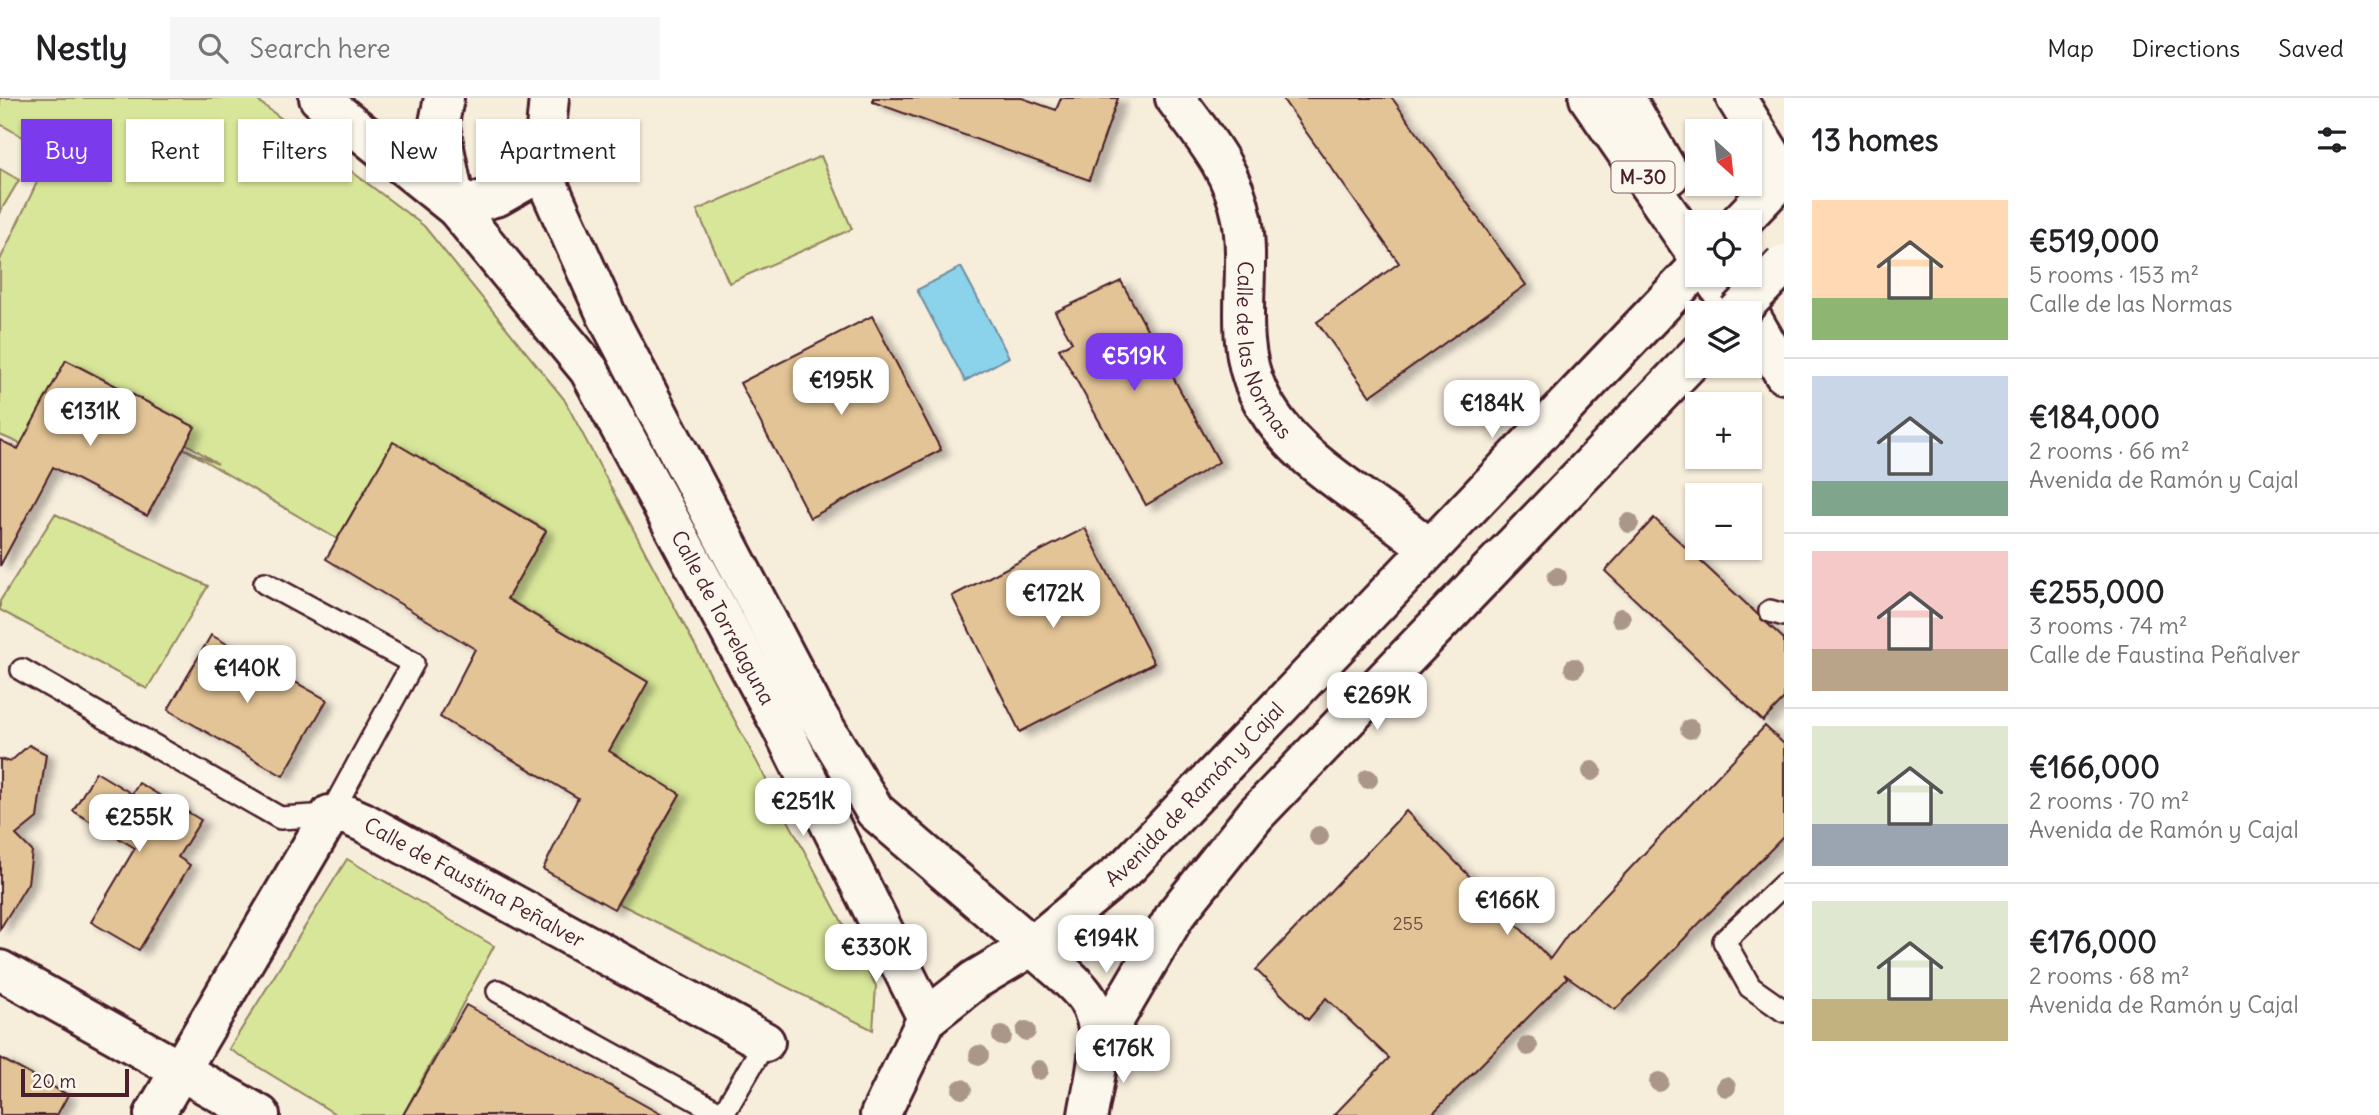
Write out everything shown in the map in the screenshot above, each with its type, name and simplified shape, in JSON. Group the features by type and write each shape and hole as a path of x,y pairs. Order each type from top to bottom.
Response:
{"main road":[{"name":"Calle de Torrelaguna","path":"318,98 456,208 589,370 781,726 928,1018"},
{"path":"444,98 439,122 456,208 498,196 523,182"},
{"name":"Calle de Torrelaguna","path":"547,119 549,98"},
{"name":"Calle de las Normas","path":"1175,98 1224,165 1235,194 1244,240 1245,336 1248,362 1258,392 1291,438 1353,492 1390,516 1429,549"},
{"name":"M-30","path":"1589,98 1685,237"},
{"name":"M-30","path":"1625,98 1690,210"},
{"path":"1736,98 1784,176 1751,210"},
{"name":"Calle de Torrelaguna","path":"547,182 607,316 843,761 876,811 1086,996 1097,1017 1100,1044"},
{"path":"1749,301 1784,264"},
{"name":"Avenida de Ramón y Cajal","path":"928,1018 975,980 1032,946 1138,857 1685,281"},
{"path":"1762,335 1784,374"},
{"path":"1762,350 1784,382"},
{"path":"1088,1115 1100,1044 1176,914 1256,814 1685,368"},
{"path":"154,1115 330,815"},
{"name":"Calle de Faustina Peñalver","path":"330,815 347,816 363,822 765,1042"},
{"path":"0,970 260,1115"},
{"path":"887,1110 928,1018"}],"lane":[{"path":"22,670 280,818 330,815 413,663 265,583"},
{"path":"1784,884 1724,941 1750,987 1784,1011"},
{"path":"498,991 718,1112 726,1109 765,1042"}],"green space":[{"path":"0,98 254,98 282,119 238,119 238,182 352,182 352,172 424,226 564,399 876,986 873,1030 618,903 637,871 619,859 658,833 680,794 592,741 647,681 488,587 524,570 546,530 393,442 337,539 183,448 218,464 64,365 23,445 0,435 0,260 37,182 112,182 112,119 21,119 21,136 0,124"},
{"path":"821,156 852,229 729,283 697,210"},
{"path":"0,169 19,180 0,212"},
{"path":"55,514 208,586 147,689 0,610 0,601"},
{"path":"347,859 494,946 403,1115 337,1115 229,1049"}],"water":[{"path":"961,267 1009,357 965,381 917,290"}],"building":[{"path":"873,98 1022,98 1056,110 1061,98 1118,98 1089,180 873,102"},
{"path":"1282,98 1392,98 1526,285 1370,396 1317,322 1399,263"},
{"path":"1121,281 1219,462 1146,505 1059,349 1072,342 1055,312"},
{"path":"872,316 941,450 810,518 740,383"},
{"path":"66,360 195,427 147,516 53,467 0,566 0,440 18,449"},
{"path":"393,442 546,531 507,599 648,682 609,751 680,794 614,909 543,869 578,798 440,717 475,649 326,559"},
{"path":"1654,518 1685,547 1685,560 1699,560 1784,639 1784,699 1763,721 1605,571"},
{"path":"1085,528 1154,663 1020,732 952,596"},
{"path":"211,635 327,700 283,776 168,710"},
{"path":"1765,726 1784,744 1784,836 1615,1010 1564,974 1567,978 1431,1115 1334,1115 1389,1058 1326,998 1308,1020 1256,970 1406,811 1550,959 1568,934"},
{"path":"29,745 46,754 37,818 16,835 32,851 28,883 0,929 0,759 10,762"},
{"path":"96,772 132,794 139,783 201,820 178,857 190,865 139,950 91,922 135,848 73,811"},
{"path":"466,1005 509,1029 662,1115 403,1115"},
{"path":"0,1058 68,1095 57,1115 0,1115"}]}
